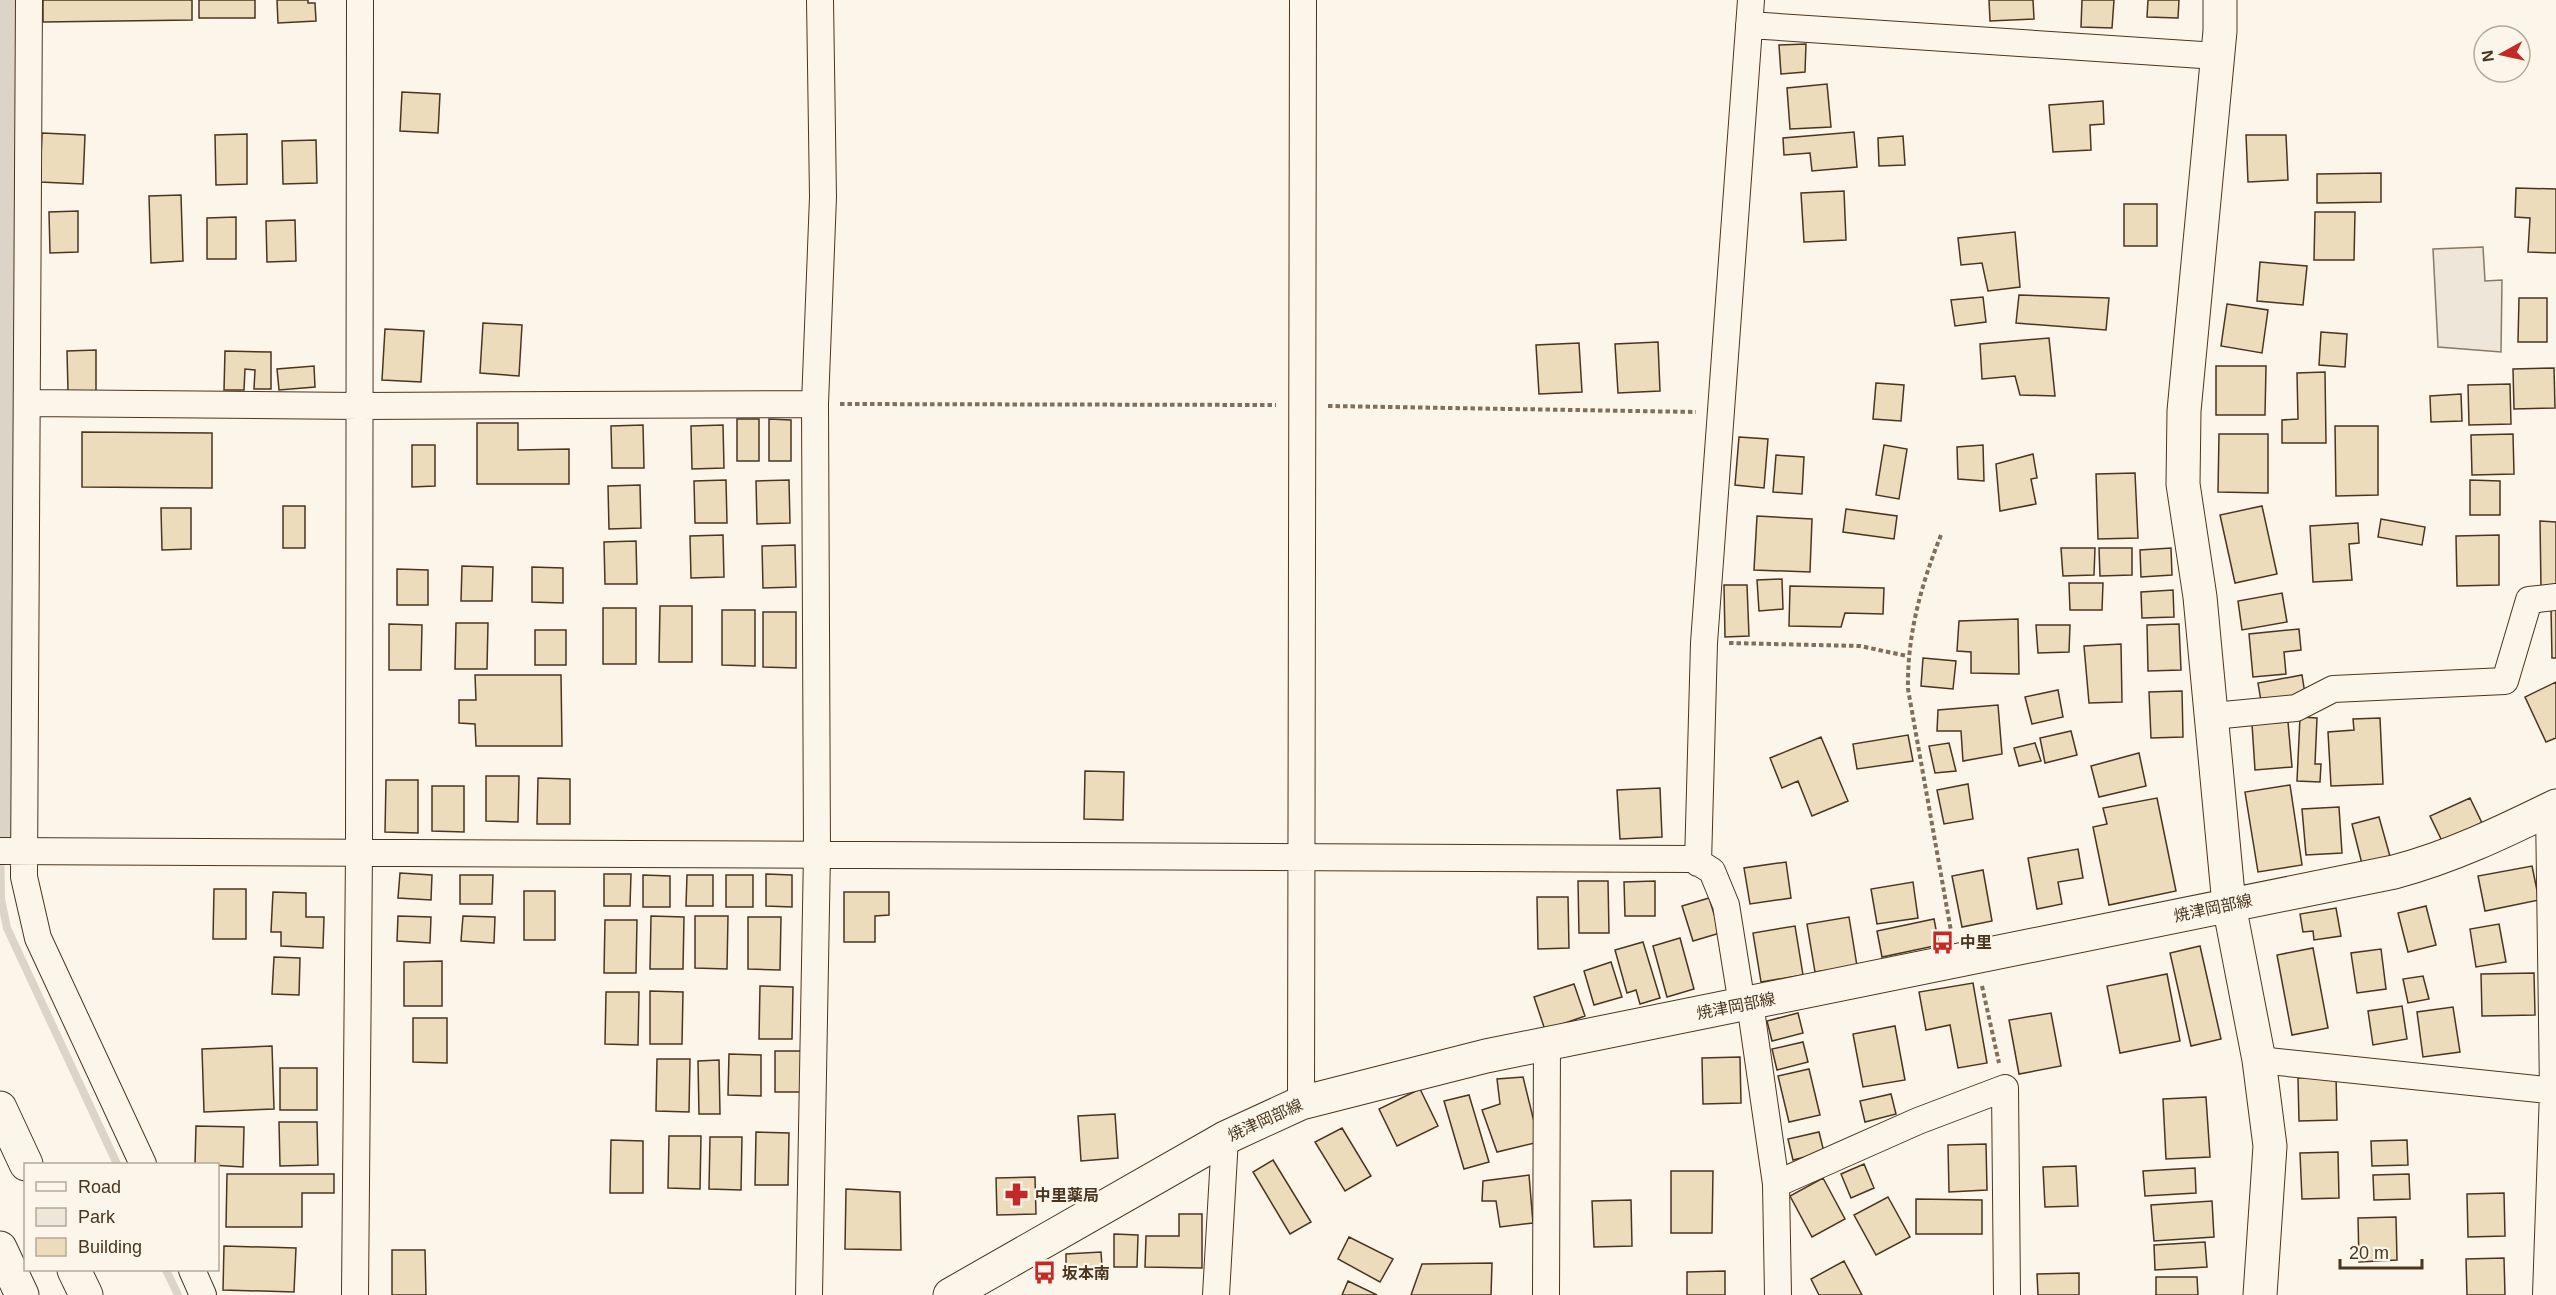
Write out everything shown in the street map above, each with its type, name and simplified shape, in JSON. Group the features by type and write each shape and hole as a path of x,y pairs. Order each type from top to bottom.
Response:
{"main road":[{"path":"2220,0 2217,56 2184,411 2183,484 2200,597 2229,905 2259,1060 2270,1146 2260,1295"},
{"name":"焼津岡部線","path":"950,1295 1225,1138 1301,1103 1486,1056 2394,872 2436,861 2552,808"},
{"path":"0,1108 26,1163"},
{"path":"0,1248 22,1295"},
{"path":"75,1271 86,1295"}],"street":[{"path":"29,0 28,403 12,851 24,877 38,938 143,1163"},
{"path":"355,1295 359,854 360,0"},
{"path":"809,1295 817,853 815,404 823,197 820,0"},
{"path":"1301,1103 1303,0"},
{"path":"1698,863 1704,643 1750,13 2217,56"},
{"path":"28,403 359,406 815,404"},
{"path":"2213,716 2296,708 2333,689 2505,681 2529,600 2556,597"},
{"path":"2546,1295 2555,1091 2552,808"},
{"path":"12,851 359,854 817,853 1693,859 1712,872 1726,905 1746,1004 1776,1184 1778,1295"},
{"path":"1546,1295 1547,1044"},
{"path":"2259,1060 2555,1091"},
{"path":"1776,1184 1918,1121 2005,1088 2007,1295"},
{"path":"1216,1295 1225,1138"},
{"path":"193,1271 203,1295"}],"path":[{"path":"815,404 1282,405"},
{"path":"1318,405 1720,412"},
{"path":"1941,536 1923,581 1907,656 1908,689 1966,960 2005,1088"},
{"path":"1704,643 1860,646 1907,656"}],"green space":[{"path":"2483,247 2485,281 2502,280 2501,352 2438,347 2433,249"}],"building":[{"path":"43,0 192,0 192,20 43,22"},
{"path":"199,0 255,0 255,18 199,18"},
{"path":"277,0 308,0 308,3 315,3 316,21 278,23"},
{"path":"1989,0 2033,0 2034,19 1990,21"},
{"path":"2082,0 2114,0 2112,28 2081,27"},
{"path":"2148,0 2179,0 2178,18 2147,17"},
{"path":"1806,44 1805,72 1781,74 1779,45"},
{"path":"1827,84 1831,127 1790,129 1787,88"},
{"path":"402,92 440,94 438,133 400,131"},
{"path":"2103,101 2104,124 2090,125 2091,150 2053,152 2049,105"},
{"path":"1854,132 1857,167 1812,171 1810,153 1784,155 1783,138"},
{"path":"42,133 85,135 83,184 40,182"},
{"path":"247,134 247,184 216,185 215,135"},
{"path":"2246,135 2286,135 2288,180 2248,182"},
{"path":"1903,136 1905,165 1879,166 1878,138"},
{"path":"316,140 317,183 283,184 282,141"},
{"path":"2381,173 2381,202 2317,203 2317,174"},
{"path":"2516,188 2556,189 2556,253 2528,252 2530,218 2515,217"},
{"path":"1844,191 1846,240 1804,242 1801,193"},
{"path":"181,195 183,261 151,263 149,196"},
{"path":"2124,204 2157,204 2157,246 2124,246"},
{"path":"78,211 78,252 50,253 49,212"},
{"path":"2315,212 2355,212 2354,260 2314,260"},
{"path":"236,217 236,259 207,259 207,218"},
{"path":"295,220 296,261 267,262 266,221"},
{"path":"2015,232 2020,287 1988,291 1982,263 1961,265 1958,238"},
{"path":"2260,262 2307,266 2303,305 2257,301"},
{"path":"2019,295 2109,298 2106,330 2016,323"},
{"path":"1983,297 1986,322 1955,326 1951,300"},
{"path":"2519,298 2547,298 2547,342 2518,342"},
{"path":"2227,304 2268,310 2262,353 2221,346"},
{"path":"483,323 522,325 519,376 480,373"},
{"path":"385,329 424,331 421,382 382,380"},
{"path":"2321,332 2347,334 2345,367 2319,365"},
{"path":"2049,338 2055,396 2020,395 2015,376 1982,379 1980,344"},
{"path":"1658,342 1660,391 1618,393 1615,344"},
{"path":"1579,343 1582,392 1539,394 1536,345"},
{"path":"96,350 96,391 68,391 67,351"},
{"path":"225,351 271,352 271,389 254,389 255,370 245,369 244,390 224,390"},
{"path":"314,366 315,387 279,390 277,369"},
{"path":"2216,366 2266,366 2265,415 2216,415"},
{"path":"2554,368 2555,408 2514,409 2513,369"},
{"path":"2325,372 2326,443 2282,443 2282,420 2298,419 2297,373"},
{"path":"1876,383 1904,385 1901,421 1873,419"},
{"path":"2510,384 2511,424 2469,425 2468,385"},
{"path":"2461,394 2462,421 2431,422 2430,396"},
{"path":"737,419 759,419 759,461 737,461"},
{"path":"769,419 791,420 791,461 769,461"},
{"path":"477,423 518,423 518,450 569,449 569,484 477,484"},
{"path":"643,425 644,468 612,468 611,426"},
{"path":"723,425 724,468 692,469 691,426"},
{"path":"2335,426 2378,426 2378,495 2336,496"},
{"path":"82,432 212,433 212,488 82,487"},
{"path":"2219,434 2268,434 2268,493 2218,492"},
{"path":"2513,434 2514,474 2472,475 2471,435"},
{"path":"1739,437 1768,439 1764,488 1735,485"},
{"path":"412,445 435,445 435,486 412,487"},
{"path":"1884,445 1907,449 1899,499 1876,495"},
{"path":"1983,445 1984,481 1958,479 1957,447"},
{"path":"2033,454 2037,478 2031,479 2036,504 2000,511 1996,464"},
{"path":"1776,455 1804,457 1802,494 1773,492"},
{"path":"2135,473 2138,538 2098,539 2096,474"},
{"path":"726,480 727,523 695,523 694,481"},
{"path":"789,480 790,523 757,524 756,481"},
{"path":"2470,480 2500,481 2500,515 2470,515"},
{"path":"640,485 641,528 609,529 608,486"},
{"path":"283,506 305,506 305,548 283,548"},
{"path":"2262,506 2277,574 2235,583 2220,515"},
{"path":"161,508 191,508 191,549 162,550"},
{"path":"1846,509 1897,516 1894,539 1843,532"},
{"path":"1757,516 1812,519 1810,572 1754,570"},
{"path":"2381,519 2425,527 2422,545 2378,537"},
{"path":"2540,521 2556,522 2556,589 2541,589"},
{"path":"2358,523 2359,543 2349,544 2352,580 2313,582 2310,526"},
{"path":"723,535 724,577 691,578 690,536"},
{"path":"2499,535 2499,585 2457,586 2456,536"},
{"path":"636,541 637,584 605,584 604,542"},
{"path":"795,545 796,587 763,588 762,546"},
{"path":"2061,548 2095,548 2094,575 2063,576"},
{"path":"2099,548 2132,548 2132,575 2100,576"},
{"path":"2171,548 2172,575 2141,577 2140,550"},
{"path":"462,566 493,567 492,601 461,601"},
{"path":"532,567 563,568 563,603 532,602"},
{"path":"397,569 428,570 428,605 397,605"},
{"path":"1782,579 1783,609 1759,611 1757,580"},
{"path":"2069,583 2103,583 2102,610 2070,610"},
{"path":"1724,585 1747,585 1749,636 1725,637"},
{"path":"1790,586 1884,588 1883,614 1845,613 1841,627 1789,626"},
{"path":"2173,590 2174,617 2142,618 2141,592"},
{"path":"2282,593 2287,622 2242,630 2238,601"},
{"path":"660,606 692,606 692,662 659,662"},
{"path":"603,608 636,608 636,664 603,664"},
{"path":"2551,608 2556,608 2556,658 2552,658"},
{"path":"722,610 755,610 755,666 722,665"},
{"path":"763,612 796,612 796,668 763,667"},
{"path":"2018,619 2019,674 1971,673 1971,652 1957,651 1959,621"},
{"path":"456,623 488,623 487,669 455,669"},
{"path":"389,624 422,625 421,670 389,670"},
{"path":"2179,624 2181,670 2148,671 2147,625"},
{"path":"2036,625 2070,625 2069,652 2038,653"},
{"path":"2299,629 2301,650 2284,652 2286,674 2253,677 2249,634"},
{"path":"535,630 566,630 566,665 535,665"},
{"path":"2121,644 2122,702 2089,703 2084,646"},
{"path":"1923,658 1956,661 1953,689 1921,686"},
{"path":"475,675 561,675 562,746 476,746 475,724 459,723 459,700 476,700"},
{"path":"2302,675 2305,694 2261,701 2258,683"},
{"path":"2556,682 2556,738 2546,742 2525,697"},
{"path":"2058,690 2063,717 2032,724 2025,697"},
{"path":"2182,691 2183,737 2151,738 2149,692"},
{"path":"1998,705 2002,754 1963,761 1961,731 1937,731 1938,710"},
{"path":"2300,717 2317,718 2315,764 2321,764 2320,782 2297,781"},
{"path":"2380,718 2383,784 2331,786 2328,732 2354,730 2353,719"},
{"path":"2288,722 2292,767 2255,770 2252,724"},
{"path":"2071,731 2077,755 2045,763 2040,738"},
{"path":"1908,735 1913,761 1857,769 1853,744"},
{"path":"1821,737 1848,801 1812,816 1798,781 1782,788 1770,758"},
{"path":"1949,743 1956,771 1935,773 1929,746"},
{"path":"2035,743 2041,761 2019,766 2014,748"},
{"path":"2139,753 2146,786 2099,797 2091,766"},
{"path":"1085,771 1124,772 1123,820 1084,819"},
{"path":"486,776 519,776 518,822 486,821"},
{"path":"538,778 570,779 570,824 537,824"},
{"path":"386,780 418,780 418,833 385,832"},
{"path":"1968,784 1973,819 1944,824 1937,790"},
{"path":"2290,785 2302,865 2258,872 2245,792"},
{"path":"432,786 464,786 464,832 432,831"},
{"path":"1660,788 1662,837 1620,839 1617,790"},
{"path":"2157,798 2176,891 2109,905 2093,827 2107,824 2103,808"},
{"path":"2470,798 2482,823 2442,841 2430,816"},
{"path":"2339,807 2342,853 2306,855 2302,809"},
{"path":"2379,817 2391,860 2363,868 2352,824"},
{"path":"2078,849 2083,878 2058,882 2062,904 2037,909 2028,858"},
{"path":"1786,862 1791,898 1750,904 1744,868"},
{"path":"2532,866 2539,900 2485,911 2478,876"},
{"path":"1983,870 1992,921 1962,927 1952,876"},
{"path":"400,873 432,875 431,900 398,898"},
{"path":"604,874 631,874 630,906 604,906"},
{"path":"766,874 792,875 792,907 766,906"},
{"path":"460,875 493,875 492,904 460,904"},
{"path":"643,875 670,876 670,907 643,907"},
{"path":"687,875 713,875 713,906 686,906"},
{"path":"726,875 753,875 753,907 726,907"},
{"path":"1578,881 1608,881 1609,933 1579,933"},
{"path":"1655,881 1655,916 1625,916 1624,882"},
{"path":"1913,882 1918,918 1877,924 1871,889"},
{"path":"214,889 246,889 246,939 213,939"},
{"path":"524,891 555,891 555,940 524,940"},
{"path":"273,892 306,893 306,917 324,917 323,948 281,946 281,932 271,932"},
{"path":"844,892 889,892 889,915 875,916 875,942 844,942"},
{"path":"1537,897 1568,897 1569,948 1538,949"},
{"path":"1709,898 1720,933 1693,941 1682,906"},
{"path":"2426,906 2436,945 2408,952 2398,913"},
{"path":"2336,908 2341,936 2314,940 2313,931 2303,932 2300,914"},
{"path":"398,916 431,917 430,943 397,941"},
{"path":"463,916 495,917 494,943 461,941"},
{"path":"651,916 684,917 683,969 650,969"},
{"path":"695,916 728,916 727,969 695,968"},
{"path":"748,917 781,917 780,970 748,969"},
{"path":"1849,917 1857,966 1815,972 1807,924"},
{"path":"1934,919 1939,945 1882,957 1877,931"},
{"path":"605,920 637,920 636,973 604,973"},
{"path":"2499,924 2506,962 2476,967 2470,929"},
{"path":"1795,926 1803,975 1761,982 1753,933"},
{"path":"1680,938 1694,989 1667,997 1653,946"},
{"path":"1643,942 1660,998 1640,1004 1636,990 1627,993 1615,950"},
{"path":"2200,946 2221,1039 2191,1046 2170,953"},
{"path":"2313,948 2328,1028 2292,1035 2277,955"},
{"path":"2381,949 2386,989 2357,993 2351,953"},
{"path":"274,957 300,958 299,995 272,994"},
{"path":"442,961 442,1006 404,1006 404,962"},
{"path":"1611,962 1622,997 1594,1005 1584,971"},
{"path":"2534,973 2535,1015 2482,1016 2481,974"},
{"path":"2167,974 2180,1041 2120,1053 2107,986"},
{"path":"2423,976 2429,999 2408,1003 2403,979"},
{"path":"1973,983 1987,1063 1958,1068 1950,1025 1926,1030 1919,992"},
{"path":"1574,984 1585,1016 1545,1030 1534,997"},
{"path":"760,986 793,987 792,1039 759,1039"},
{"path":"650,991 683,992 682,1044 650,1044"},
{"path":"606,992 639,992 638,1045 605,1044"},
{"path":"2402,1006 2407,1039 2373,1045 2368,1011"},
{"path":"2453,1007 2460,1052 2423,1057 2417,1012"},
{"path":"1798,1013 1803,1033 1772,1041 1767,1021"},
{"path":"2051,1013 2061,1066 2019,1074 2009,1020"},
{"path":"413,1018 447,1018 447,1063 413,1062"},
{"path":"1895,1026 1905,1080 1863,1087 1853,1034"},
{"path":"1803,1042 1808,1062 1777,1070 1772,1049"},
{"path":"272,1046 274,1109 204,1112 202,1049"},
{"path":"775,1051 805,1051 805,1092 775,1092"},
{"path":"729,1054 761,1055 761,1096 728,1095"},
{"path":"1740,1057 1741,1103 1703,1104 1702,1058"},
{"path":"657,1059 690,1059 689,1112 656,1111"},
{"path":"719,1060 720,1114 699,1114 698,1061"},
{"path":"280,1068 317,1068 317,1110 280,1110"},
{"path":"1809,1069 1820,1115 1789,1122 1778,1076"},
{"path":"2336,1076 2337,1120 2299,1121 2298,1078"},
{"path":"1523,1077 1539,1142 1497,1152 1482,1110 1500,1104 1497,1079"},
{"path":"1420,1089 1438,1126 1397,1146 1379,1109"},
{"path":"1891,1094 1896,1114 1865,1122 1860,1101"},
{"path":"1469,1095 1489,1162 1464,1169 1444,1101"},
{"path":"2206,1097 2210,1157 2166,1159 2163,1099"},
{"path":"1115,1114 1118,1158 1081,1161 1078,1116"},
{"path":"279,1122 317,1122 318,1165 280,1166"},
{"path":"196,1126 244,1127 243,1167 219,1166 219,1163 195,1163"},
{"path":"1342,1128 1371,1176 1345,1191 1315,1142"},
{"path":"756,1132 789,1133 788,1185 755,1185"},
{"path":"1819,1132 1824,1152 1793,1160 1788,1139"},
{"path":"669,1136 701,1136 700,1189 668,1188"},
{"path":"710,1137 742,1137 741,1190 709,1189"},
{"path":"611,1140 643,1141 643,1193 610,1193"},
{"path":"2407,1140 2408,1165 2372,1166 2371,1141"},
{"path":"1986,1144 1987,1190 1949,1192 1948,1145"},
{"path":"2338,1152 2339,1198 2302,1199 2300,1153"},
{"path":"1273,1160 1311,1222 1290,1234 1253,1172"},
{"path":"1864,1164 1874,1188 1851,1198 1841,1174"},
{"path":"2076,1166 2078,1206 2045,1207 2043,1167"},
{"path":"2195,1168 2196,1193 2145,1196 2143,1171"},
{"path":"1671,1171 1713,1171 1712,1233 1671,1233"},
{"path":"227,1174 334,1174 334,1193 302,1193 302,1227 226,1227"},
{"path":"2409,1174 2410,1199 2374,1200 2373,1175"},
{"path":"1529,1175 1533,1223 1500,1227 1496,1201 1482,1201 1483,1181"},
{"path":"1035,1177 1036,1214 997,1215 996,1178"},
{"path":"1823,1178 1845,1219 1812,1237 1790,1196"},
{"path":"846,1189 900,1192 901,1250 845,1249"},
{"path":"2504,1193 2505,1236 2468,1237 2467,1194"},
{"path":"1888,1197 1910,1237 1876,1255 1854,1215"},
{"path":"1916,1199 1982,1200 1982,1234 1916,1234"},
{"path":"1631,1200 1632,1246 1594,1247 1592,1201"},
{"path":"2212,1201 2214,1237 2154,1241 2151,1205"},
{"path":"1179,1214 1202,1214 1202,1268 1145,1267 1146,1236 1179,1236"},
{"path":"2396,1217 2397,1260 2359,1262 2358,1218"},
{"path":"1114,1234 1138,1235 1137,1267 1114,1267"},
{"path":"1349,1237 1393,1259 1380,1282 1338,1259"},
{"path":"2205,1242 2207,1267 2155,1270 2154,1245"},
{"path":"224,1246 296,1248 294,1292 223,1290"},
{"path":"392,1250 425,1250 426,1295 392,1295"},
{"path":"1101,1252 1102,1267 1066,1269 1066,1254"},
{"path":"2504,1258 2505,1295 2467,1295 2466,1259"},
{"path":"1844,1261 1862,1295 1819,1295 1811,1279"},
{"path":"1492,1263 1491,1295 1411,1295 1422,1264"},
{"path":"1725,1271 1725,1295 1687,1295 1687,1272"},
{"path":"2079,1273 2079,1295 2038,1295 2037,1274"},
{"path":"2156,1277 2197,1277 2198,1295 2156,1295"},
{"path":"1348,1281 1377,1295 1342,1295"}],"waterway":[{"path":"0,816 4,0"},
{"path":"0,831 1,899 7,928 117,1163"},
{"path":"166,1271 178,1295"}],"place":[{"name":"中里","path":"1942,942"},
{"name":"中里薬局","path":"1017,1195"},
{"name":"坂本南","path":"1044,1273"}]}
